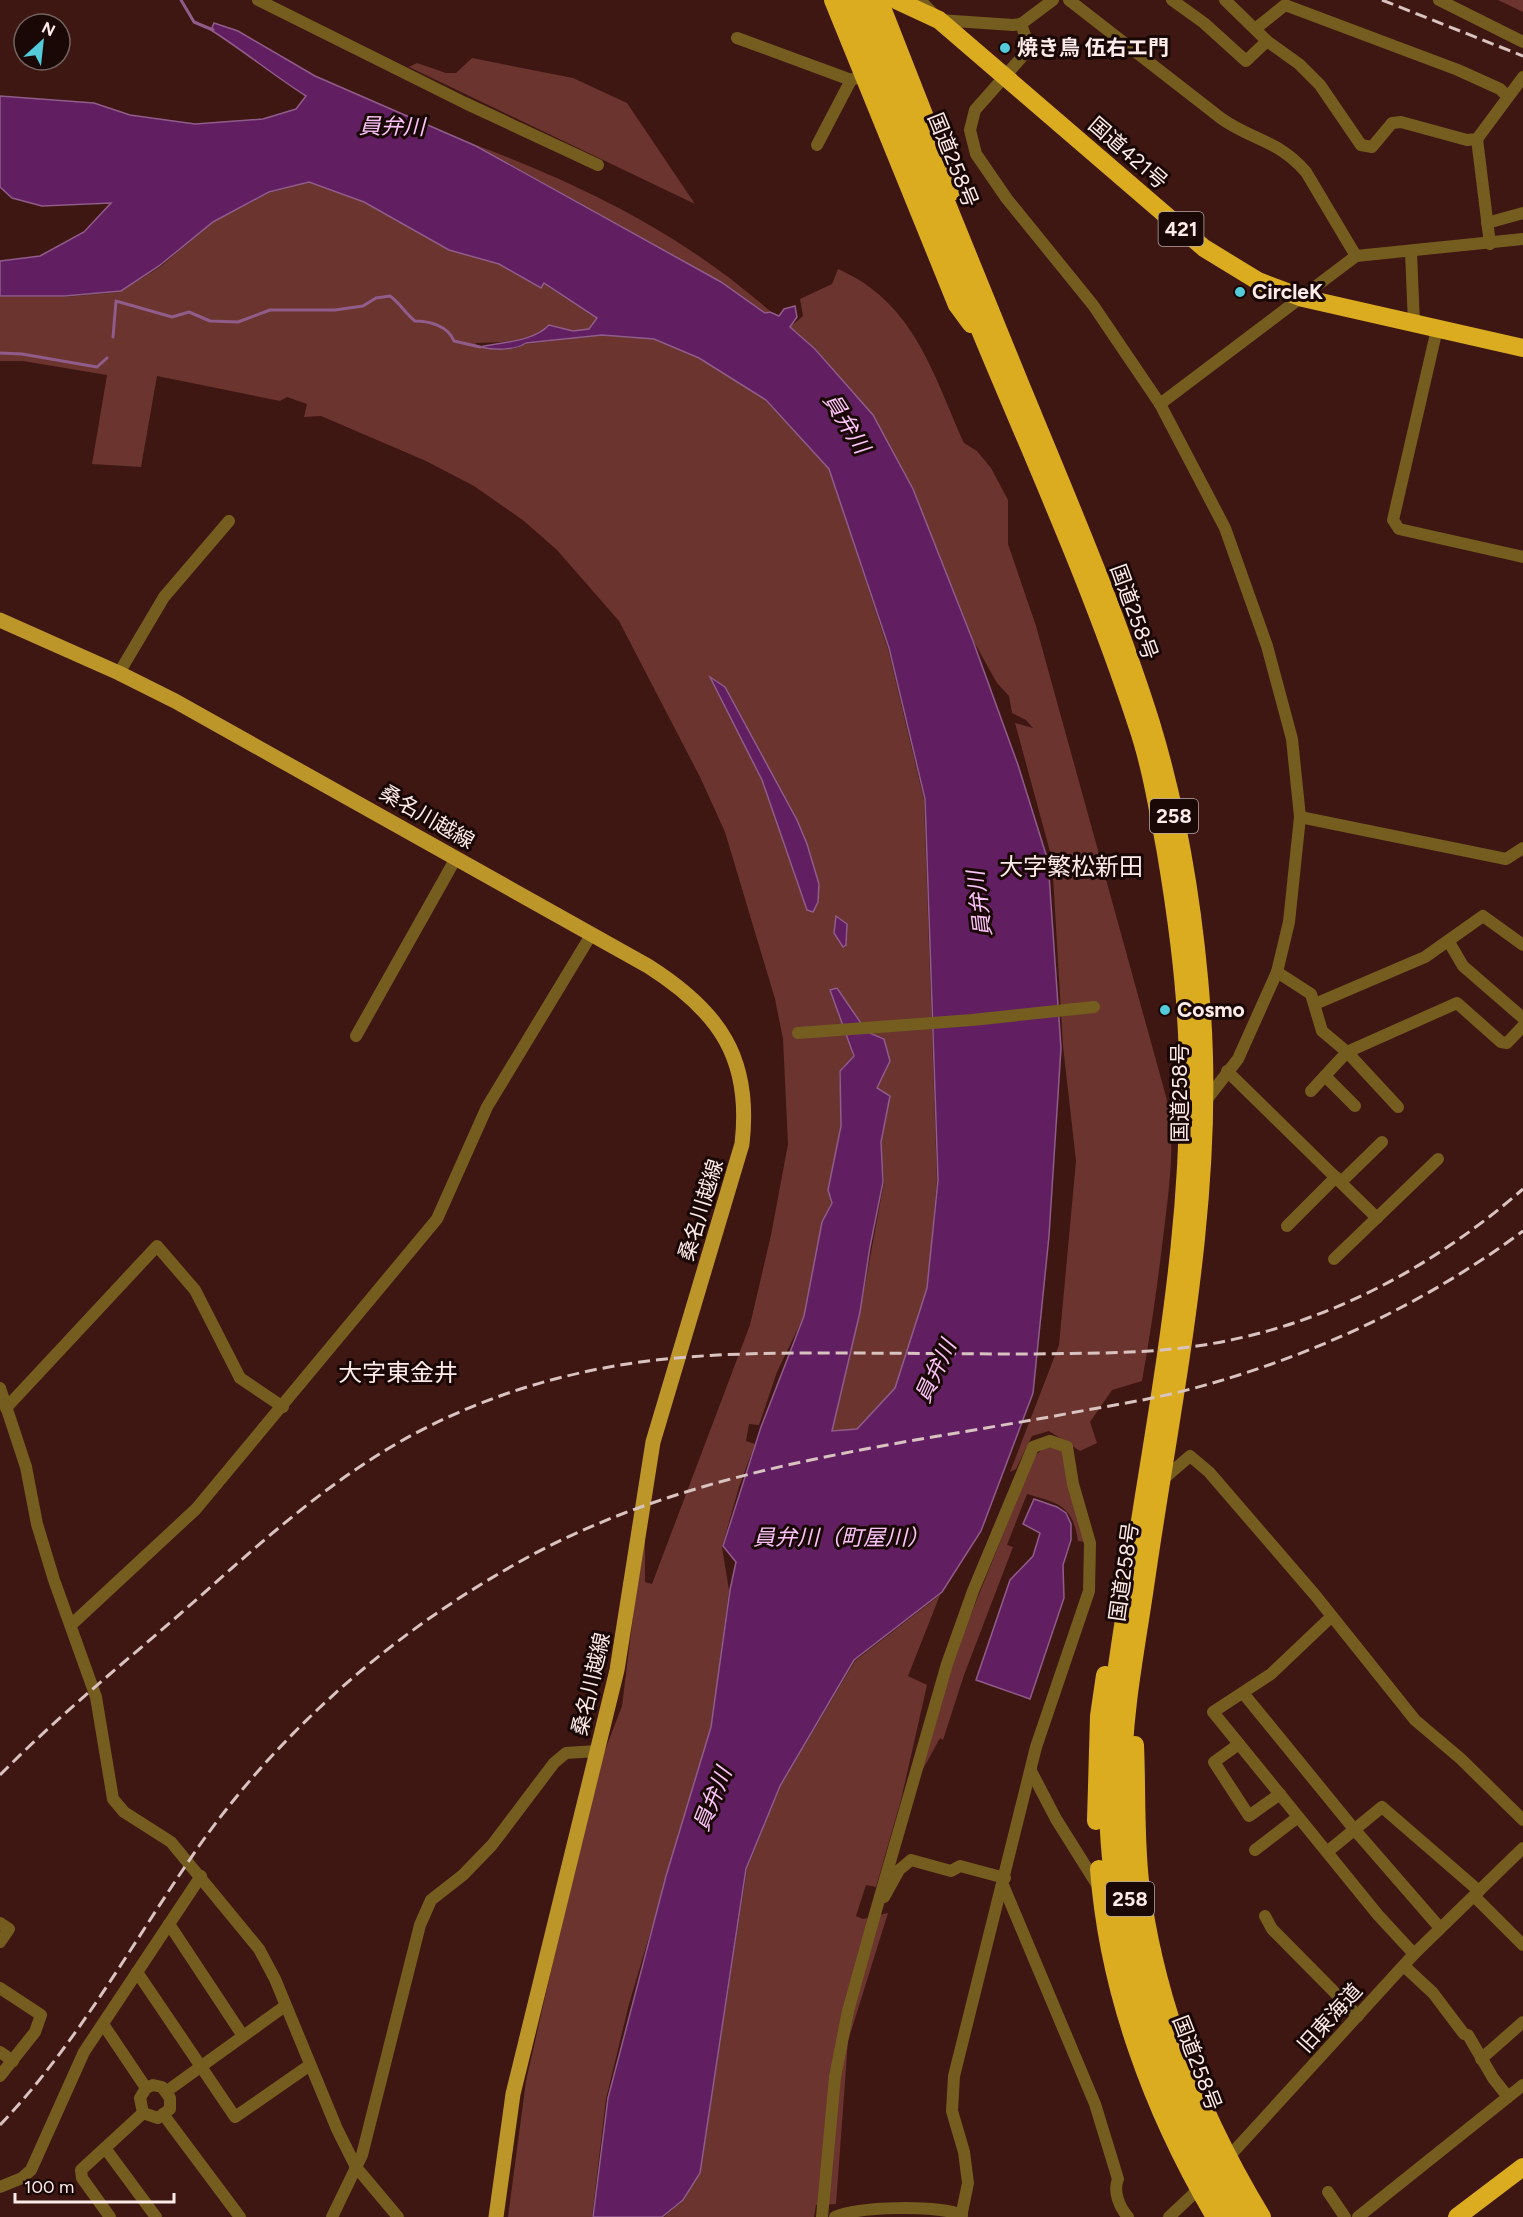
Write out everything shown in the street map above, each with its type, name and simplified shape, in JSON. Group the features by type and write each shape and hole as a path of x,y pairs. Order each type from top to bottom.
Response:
{"highway":[{"path":"833,0 858,77 957,305 985,342"},
{"name":"国道258号","path":"849,0 985,342 1046,485 1138,728 1157,804 1177,918 1197,1104 1176,1281 1115,1683 1108,1807 1113,1889 1132,1984 1163,2084 1182,2109 1247,2217"},
{"name":"国道258号","path":"865,0 1107,602 1151,724 1171,800 1194,916 1202,1017 1191,1281 1131,1683 1122,1771 1124,1851 1133,1918 1146,1984 1176,2080 1182,2109 1197,2159 1231,2217"},
{"path":"879,0 1014,343 1025,396"},
{"name":"国道421号","path":"896,0 939,20 1204,248 1258,281 1303,298 1523,348"},
{"path":"1127,1599 1110,1641 1099,1716 1095,1781 1101,1891 1106,1929 1121,2001 1169,2132 1215,2217"},
{"path":"1131,1683 1137,1845 1148,1935 1178,2044 1199,2100 1228,2158 1262,2217"},
{"path":"1457,2217 1523,2167"}],"main road":[{"name":"桑名川越線","path":"0,620 119,673 262,748 678,985 715,1021 735,1059 742,1084 746,1114 742,1144 653,1442 627,1621 513,2094 496,2217"}],"street":[{"path":"258,0 455,98 598,165"},
{"path":"920,0 939,20 1021,24"},
{"path":"1021,24 1039,4 1053,0"},
{"path":"1069,0 1222,119 1242,132 1275,144 1295,160 1306,172 1356,256"},
{"path":"1172,0 1204,22 1246,61 1267,41"},
{"path":"1225,0 1267,41 1299,64 1320,85 1361,145 1372,147 1392,123 1401,122 1467,140 1477,139"},
{"path":"1439,0 1523,42"},
{"path":"1255,29 1285,4 1458,70 1500,89 1507,96"},
{"path":"1021,24 1027,41 1026,49 1006,76 975,110 970,130 976,154 1007,199 1093,305 1160,404 1225,528 1267,646 1292,739 1300,817 1288,922 1277,972 1238,1059 1197,1104"},
{"path":"737,38 858,77 817,145"},
{"path":"1490,244 1477,139 1523,77"},
{"path":"1487,223 1523,213"},
{"path":"1160,404 1356,256 1523,239"},
{"path":"1411,252 1414,324"},
{"path":"1437,329 1393,520 1399,529 1523,557"},
{"path":"119,673 164,597 229,521"},
{"path":"1300,817 1506,859 1523,848"},
{"path":"356,1036 456,858"},
{"path":"1315,1004 1425,957 1449,942 1482,915 1523,945"},
{"path":"71,1625 196,1509 437,1219 487,1107 591,935"},
{"path":"1449,942 1463,966 1523,1018"},
{"path":"1277,972 1311,994 1322,1030 1347,1052 1398,1107"},
{"path":"1311,1091 1347,1052 1457,1002 1501,1042 1508,1043 1523,1026"},
{"path":"798,1033 972,1020 1094,1007"},
{"path":"1227,1071 1377,1218"},
{"path":"1325,1076 1354,1106"},
{"path":"1287,1226 1382,1142"},
{"path":"1334,1259 1438,1159"},
{"path":"6,1408 157,1246 195,1290 240,1378 283,1407"},
{"path":"0,1388 26,1467 38,1524 54,1580 96,1697 113,1799 124,1812 171,1842 259,1949 275,1979 310,2065 356,2167 398,2217"},
{"path":"822,2217 835,2078 848,2011 947,1664 973,1591 1033,1447 1050,1441 1067,1447 1073,1484 1090,1543 1089,1591 1044,1720 953,2085 952,2111 964,2152 968,2183 962,2216 949,2210 901,2208 835,2217"},
{"path":"1161,1482 1190,1456 1209,1472 1248,1516 1415,1720 1461,1759 1523,1820"},
{"path":"1331,1617 1271,1674 1214,1712 1378,1915 1414,1954"},
{"path":"1243,1693 1354,1829 1440,1928"},
{"path":"1239,1744 1214,1762 1249,1816 1280,1794"},
{"path":"332,2217 362,2155 420,1924 432,1900 463,1875 492,1845 554,1763 566,1753 596,1752"},
{"path":"1031,1771 1056,1819 1101,1891"},
{"path":"1327,1852 1382,1807 1477,1894 1523,1946"},
{"path":"1255,1850 1298,1817"},
{"name":"旧東海道","path":"1169,2217 1228,2158 1414,1954 1523,1848"},
{"path":"875,1914 906,1861 951,1871 960,1866 1004,1881 1095,2104 1118,2179 1115,2188 1122,2211 1128,2217"},
{"path":"0,2187 22,2178 38,2160 84,2052 201,1876"},
{"path":"1264,1916 1272,1929 1358,2016"},
{"path":"0,1923 9,1929 0,1942"},
{"path":"169,1924 243,2036"},
{"path":"1404,1966 1433,1993 1464,2034 1468,2035 1481,2059 1508,2097"},
{"path":"137,1972 235,2117 310,2065"},
{"path":"0,1988 41,2015 35,2032 0,2076"},
{"path":"167,2091 285,2006"},
{"path":"1481,2059 1523,2022"},
{"path":"103,2024 146,2088"},
{"path":"0,2052 13,2061"},
{"path":"153,2085 167,2091 170,2098 170,2109 152,2118 143,2113 140,2098 146,2088 153,2085"},
{"path":"1358,2217 1523,2085"},
{"path":"110,2217 82,2178 81,2170 143,2113"},
{"path":"163,2114 240,2217"},
{"path":"105,2148 156,2217"},
{"path":"1328,2192 1345,2217"}],"shaded area":[{"path":"1498,0 1523,0 1523,12"},
{"path":"472,58 573,78 627,103 695,204 409,67 417,63 446,73 456,73"},
{"path":"476,145 556,178 631,214 702,258 770,311 764,313 720,282"},
{"path":"310,182 364,202 449,250 499,264 541,288 544,284 597,319 589,329 574,331 548,325 533,336 524,339 475,343 479,347 509,349 526,344 602,335 653,339 700,358 765,400 829,469 888,649 924,800 937,1180 927,1289 895,1388 857,1429 832,1432 860,1312 884,1182 881,1141 890,1096 877,1088 890,1061 884,1038 867,1032 837,988 841,1015 853,1056 839,1071 842,1126 828,1189 831,1203 822,1223 804,1316 777,1372 759,1425 749,1424 746,1441 755,1444 739,1487 722,1547 729,1590 711,1729 629,2004 606,2099 592,2217 508,2217 526,2081 595,1776 622,1706 645,1519 645,1582 652,1584 750,1325 771,1235 788,1144 783,1039 775,999 725,832 700,777 619,621 557,550 524,521 474,486 426,461 321,416 304,417 307,404 287,397 280,401 157,376 141,467 92,464 107,375 23,361 0,361 0,297 65,297 120,292 160,267 212,223 269,193"},
{"path":"838,269 864,283 885,300 903,320 931,366 964,443 977,451 991,468 1008,500 1008,544 1036,626 1170,1111 1169,1186 1157,1287 1142,1381 1112,1390 1090,1422 1097,1443 1080,1451 1049,1431 1032,1436 1016,1469 1010,1472 1059,1345 1076,1161 1063,1046 1052,859 1015,723 1033,728 1026,720 1012,713 1009,696 997,683 974,642 913,489 873,415 816,349 790,327 803,316 800,299 832,284"},
{"path":"1049,1445 1063,1451 1086,1542 1078,1541 1072,1520 1063,1508 1048,1500 1027,1494 1007,1545 1013,1547 964,1675 943,1740 940,1738 922,1771 955,1654 1035,1455"},
{"path":"940,1595 908,1676 927,1685 901,1800 876,1887 866,1885 856,1916 863,1919 888,1913 848,2041 836,2204 816,2205 814,2217 664,2217 684,2200 700,2173 747,1869 780,1787 855,1661"}],"water":[{"name":"員弁川（町屋川）","path":"214,23 238,31 315,76 476,146 721,282 765,313 770,312 779,316 784,309 795,306 797,317 790,327 815,349 873,415 913,489 973,641 1018,765 1048,861 1061,1048 1049,1236 1033,1393 981,1531 942,1592 854,1660 780,1786 746,1869 700,2173 683,2200 662,2217 593,2217 608,2098 666,1876 711,1727 736,1562 723,1546 761,1427 804,1316 822,1222 832,1203 828,1190 841,1126 840,1071 854,1056 830,990 837,988 867,1032 884,1039 890,1061 877,1088 890,1096 881,1142 883,1182 860,1312 832,1431 857,1429 895,1388 927,1288 938,1180 925,799 889,648 829,469 766,400 699,358 654,339 602,335 526,343 510,349 480,347 517,341 535,335 549,325 573,331 589,329 597,318 544,283 541,288 499,264 449,250 364,202 309,182 269,192 213,222 159,266 121,291 65,296 0,296 0,261 40,256 84,232 111,203 42,206 12,198 0,187 0,96 94,103 130,115 195,124 263,119 296,109 306,96 211,30"},
{"path":"710,677 725,687 797,820 819,884 818,902 813,912 807,910 762,780"},
{"path":"836,916 847,924 846,945 843,947 834,933"},
{"path":"1034,1499 1057,1507 1066,1513 1071,1524 1071,1540 1063,1565 1064,1598 1030,1699 976,1680 1010,1580 1033,1556 1040,1533 1023,1524"}],"waterway":[{"path":"181,0 194,22 213,30"},
{"path":"113,337 116,301 172,317 189,312 210,321 238,322 270,310 335,310 363,306 376,298 390,296 415,321 438,325 454,341 480,347"},
{"path":"0,353 22,354 97,367 107,358"}],"railway":[{"path":"1382,0 1523,56"},
{"path":"0,1775 84,1696 265,1539 338,1481 411,1435 462,1411 540,1383 598,1369 661,1359 789,1353 1116,1353 1176,1349 1243,1337 1330,1310 1411,1270 1450,1245 1523,1189"},
{"path":"0,2125 57,2058 204,1839 273,1755 351,1679 393,1645 483,1583 530,1556 592,1526 655,1502 720,1482 853,1451 1157,1397 1236,1376 1322,1344 1406,1305 1485,1258 1523,1231"}],"place":[{"name":"焼き鳥 伍右エ門","path":"1005,48"},
{"name":"CircleK","path":"1240,292"},
{"name":"Cosmo","path":"1165,1010"}],"district":[{"name":"大字繁松新田","path":"1071,867"},
{"name":"大字東金井","path":"398,1373"}],"water label":[{"name":"員弁川","path":"392,126"},
{"name":"員弁川","path":"847,423"},
{"name":"員弁川","path":"979,904"},
{"name":"員弁川","path":"935,1371"},
{"name":"員弁川","path":"712,1799"}]}
